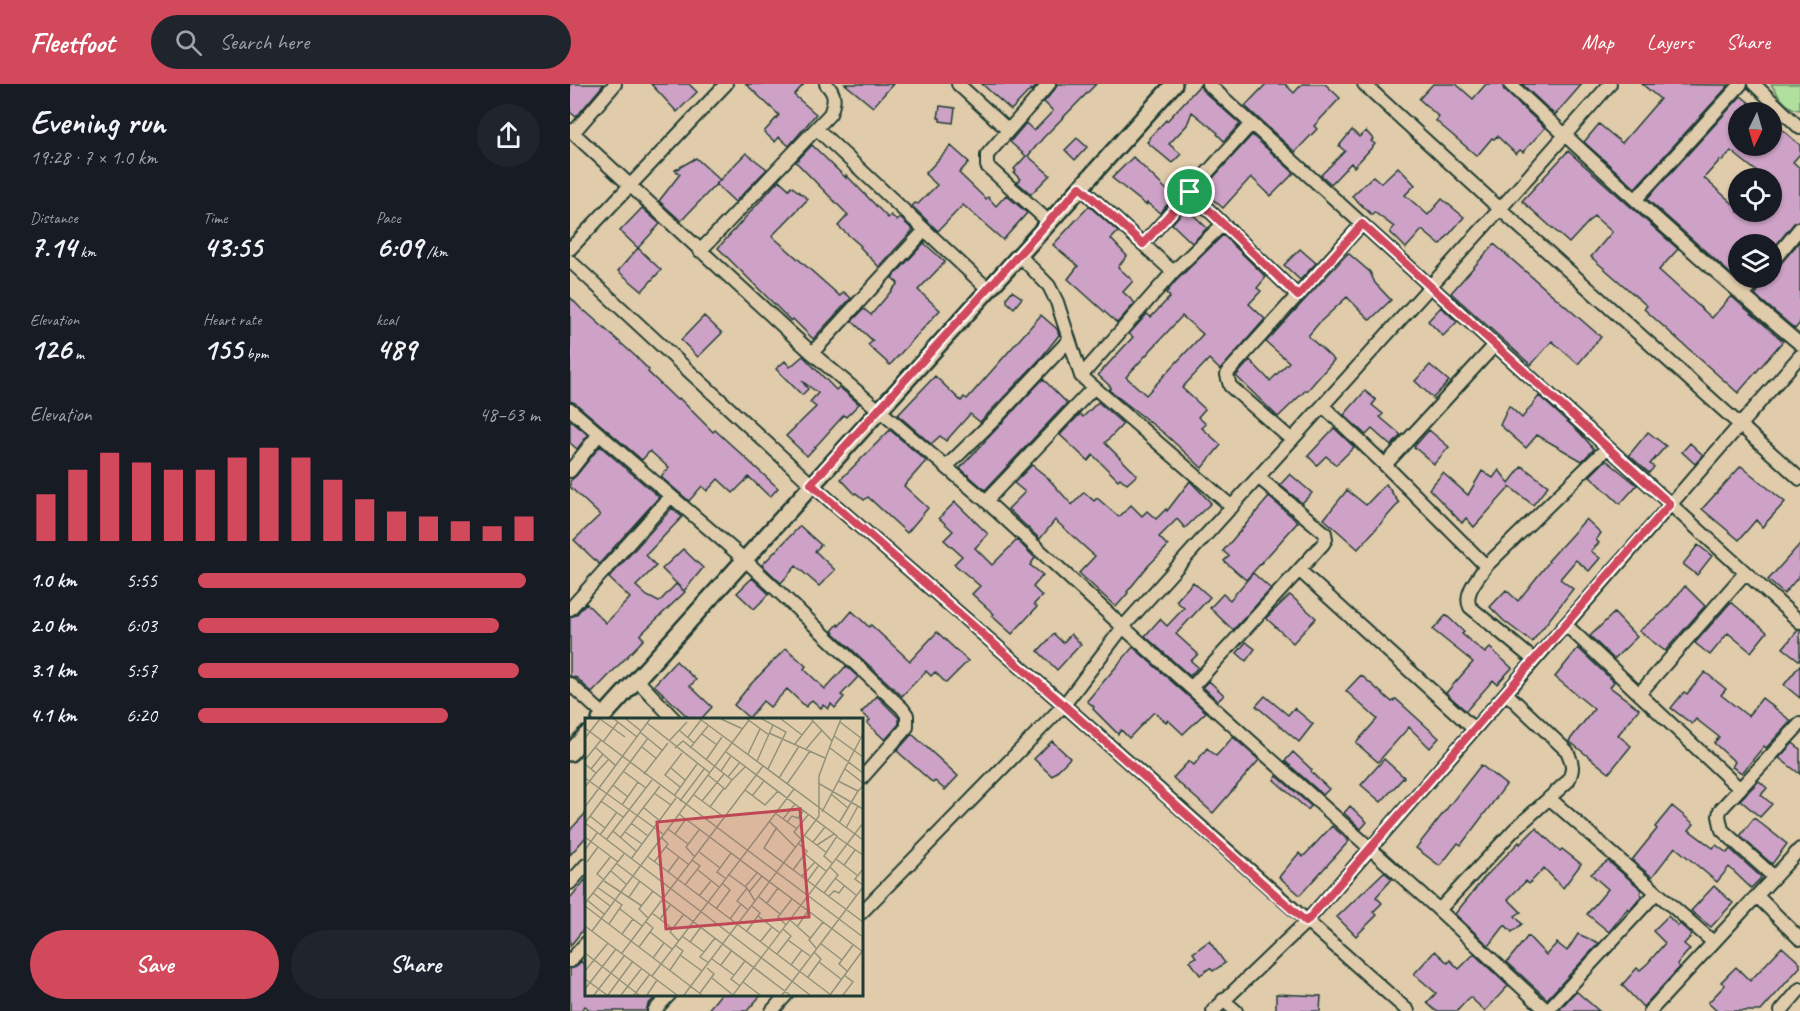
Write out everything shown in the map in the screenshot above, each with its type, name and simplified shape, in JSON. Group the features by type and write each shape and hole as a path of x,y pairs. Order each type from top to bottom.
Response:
{"street":[{"path":"615,84 571,132 812,352 986,501 1122,627 1439,910 1547,1011 1656,893"},
{"path":"570,249 726,84"},
{"path":"700,251 830,114 834,104 834,95 826,84"},
{"path":"958,84 1008,130"},
{"path":"1049,84 987,155 986,163 1049,222"},
{"path":"570,684 602,717 1174,84"},
{"path":"1208,84 1800,622"},
{"path":"1364,84 1800,479"},
{"path":"1510,84 1743,296 1800,344"},
{"path":"862,912 1064,705 1122,627 1430,287 1610,84"},
{"path":"1636,199 1741,84"},
{"path":"1754,84 1800,128"},
{"path":"1143,244 1251,124"},
{"path":"817,129 988,289"},
{"path":"1080,187 1173,272"},
{"path":"1190,192 1298,296"},
{"path":"1081,376 1173,272 1223,224"},
{"path":"1292,440 1230,386 1227,375 1362,224"},
{"path":"1782,250 1800,228"},
{"path":"812,352 925,230"},
{"path":"1019,255 1049,286 1057,302 1081,376 1232,507"},
{"path":"570,261 811,484 1064,705 1407,1011"},
{"path":"1743,296 1750,288"},
{"path":"946,467 1068,341"},
{"path":"1385,465 1494,346"},
{"path":"1213,1011 1306,922 1800,356"},
{"path":"986,501 1094,387"},
{"path":"1323,406 1486,566"},
{"path":"570,409 744,559 902,708 908,723 903,732 862,778"},
{"path":"570,471 599,434"},
{"path":"1534,660 1468,603 1471,588 1486,566 1607,448"},
{"path":"1191,688 1323,544 1326,536 1258,477"},
{"path":"570,609 670,497"},
{"path":"1299,570 1474,729"},
{"path":"1639,694 1745,573"},
{"path":"1565,624 1740,789"},
{"path":"636,679 673,718"},
{"path":"1439,910 1514,830 1568,782 1573,771 1573,763 1568,751 1506,693"},
{"path":"1774,877 1722,830 1720,810 1800,724"},
{"path":"1549,798 1713,942"},
{"path":"1650,1011 1800,849"},
{"path":"570,883 585,866"},
{"path":"1757,896 1800,939"},
{"path":"570,961 585,944"},
{"path":"1781,1011 1800,989"},
{"path":"654,1011 668,996"},
{"path":"772,1011 783,996"},
{"path":"1223,1000 1236,1011"}],"green space":[{"path":"1771,84 1800,84 1800,110 1787,104"}],"building":[{"path":"570,84 604,84 576,117 570,112"},
{"path":"651,84 689,84 697,92 677,112"},
{"path":"746,84 804,84 794,95 816,114 789,146 779,137 775,142 764,132 779,115"},
{"path":"845,84 893,84 873,107"},
{"path":"982,84 1038,84 1011,110"},
{"path":"1057,84 1096,84 1028,156 1050,175 1031,194 1017,182 1020,179 1014,173 1016,171 1014,169 1026,156 1010,142 1026,123 1034,131 1053,111 1044,102"},
{"path":"1266,84 1285,84 1294,93 1302,84 1325,84 1340,98 1314,126 1317,129 1295,152 1245,106"},
{"path":"1433,84 1456,84 1473,99 1486,84 1502,84 1504,90 1545,128 1523,152 1520,150 1516,154 1497,136 1492,138 1477,156 1436,121 1439,117 1419,99"},
{"path":"1522,84 1582,84 1555,115"},
{"path":"1642,84 1729,85 1635,188 1584,142 1599,124 1622,143 1660,99"},
{"path":"1200,85 1202,90 1240,124 1224,141 1218,133 1192,112 1187,125 1169,144 1181,154 1172,163 1147,142"},
{"path":"1741,96 1748,102 1736,102"},
{"path":"940,106 955,108 953,123 940,121 938,118"},
{"path":"1728,110 1728,154 1704,178 1728,199 1728,222 1782,222 1782,168 1752,168 1737,156 1782,156 1782,130 1800,145 1800,154 1793,162 1800,168 1800,220 1794,223 1782,238 1782,234 1728,234 1728,271 1647,199"},
{"path":"1352,130 1359,137 1366,131 1375,144 1354,167 1351,163 1331,184 1321,175 1345,151 1339,146"},
{"path":"1252,135 1294,173 1271,196 1251,177 1223,208 1202,190"},
{"path":"1077,138 1087,147 1075,160 1065,150"},
{"path":"812,145 846,178 846,175 888,218 891,215 897,221 900,218 913,230 879,267 861,246 838,226 848,215 796,162"},
{"path":"951,146 969,162 959,173 986,199 988,197 996,206 1006,195 1027,213 1003,240 963,205 938,231 912,206 915,203 918,204 937,185 925,174"},
{"path":"1568,151 1678,249 1659,270 1712,318 1731,296 1783,341 1738,393 1644,309 1647,306 1591,257 1612,232 1594,216 1569,243 1522,201"},
{"path":"746,153 767,169 735,202 716,184"},
{"path":"1133,157 1174,197 1160,213 1112,178"},
{"path":"696,158 720,180 681,221 659,201 680,174 675,170"},
{"path":"1398,167 1415,185 1405,195 1428,215 1442,199 1464,217 1440,245 1422,230 1406,248 1390,232 1394,227 1374,212 1372,215 1352,196 1373,176 1381,183"},
{"path":"779,180 789,189 791,186 808,199 772,236 840,296 844,292 851,298 813,339 793,319 791,321 718,248"},
{"path":"1089,206 1118,232 1111,239 1127,256 1118,267 1133,281 1123,292 1135,303 1117,323 1068,279 1078,266 1053,245"},
{"path":"642,208 660,224 638,248 620,231"},
{"path":"1186,208 1207,228 1192,243 1172,224"},
{"path":"1223,235 1266,277 1257,288 1261,291 1249,304 1265,319 1220,370 1209,359 1182,388 1205,409 1198,417 1206,424 1202,428 1221,445 1202,468 1165,434 1109,390 1111,387 1098,375 1133,337 1129,334 1147,314 1151,317 1170,297 1166,293","holes":["1182,316 1203,334 1146,395 1126,377"]},
{"path":"1800,241 1800,323 1795,329 1755,295 1760,288 1782,288 1782,262"},
{"path":"925,242 945,262 918,290 940,310 890,365 868,345 873,341 852,321 864,309 871,315 898,283 892,278"},
{"path":"1494,244 1601,337 1578,364 1552,341 1531,365 1451,293"},
{"path":"638,248 661,270 642,291 618,271"},
{"path":"1300,249 1316,263 1300,280 1284,265"},
{"path":"1348,253 1370,272 1375,283 1391,300 1370,320 1347,297 1319,323 1308,336 1334,360 1307,391 1278,417 1236,376 1250,360 1270,381 1289,362 1266,342"},
{"path":"1012,291 1022,298 1014,308 1007,302 1007,297"},
{"path":"570,297 633,354 677,400 679,398 713,432 715,430 778,488 770,497 749,477 733,493 718,479 707,491 702,486 689,501 661,477 669,468 650,451 642,460 570,401"},
{"path":"1441,307 1457,322 1443,336 1428,321"},
{"path":"1041,315 1057,329 1059,335 1040,359 980,422 970,414 946,441 940,436 931,444 898,415 935,376 961,401 964,397 967,399"},
{"path":"704,316 722,333 698,357 681,340"},
{"path":"803,356 836,390 839,387 859,404 846,417 844,415 807,456 786,436 816,407 810,402 818,393 802,381 808,389 802,395 776,369 785,361 790,367"},
{"path":"1430,365 1449,381 1433,398 1415,381"},
{"path":"1043,379 1067,403 985,490 960,468"},
{"path":"1365,391 1376,400 1372,405 1383,414 1380,417 1401,435 1391,446 1372,429 1366,435 1344,415"},
{"path":"1539,396 1580,433 1594,449 1582,461 1537,435 1526,448 1500,425 1509,406 1522,418"},
{"path":"1098,402 1123,424 1105,443 1137,475 1127,484 1120,478 1118,480 1093,455 1088,461 1060,435 1080,414 1083,417"},
{"path":"570,420 588,435 577,449 570,443"},
{"path":"1334,428 1354,447 1336,465 1326,456 1317,465 1308,456"},
{"path":"890,430 926,461 904,486 928,508 907,533 868,497 864,500 855,494 841,479"},
{"path":"1429,430 1449,447 1434,464 1414,447"},
{"path":"1648,432 1666,446 1650,464 1654,467 1649,473 1629,455"},
{"path":"1690,443 1703,455 1695,464 1682,452"},
{"path":"600,446 659,497 599,564 574,540 600,515 570,487 570,481"},
{"path":"1606,460 1637,485 1620,504 1590,476"},
{"path":"1032,465 1047,477 1072,505 1084,492 1094,501 1097,498 1119,517 1131,505 1142,516 1147,511 1156,519 1166,509 1167,511 1190,481 1211,503 1185,528 1177,519 1159,537 1168,546 1148,566 1116,607 1079,573 1095,556 1055,520 1040,539 1008,509 1025,492 1014,483"},
{"path":"1522,466 1548,486 1533,505 1510,487 1474,527 1466,518 1462,523 1429,489 1443,473 1468,495 1482,471 1493,478 1499,470 1509,483"},
{"path":"1741,466 1785,502 1762,527 1756,520 1739,540 1702,509"},
{"path":"1290,474 1312,493 1302,503 1280,485"},
{"path":"1386,484 1399,503 1358,549 1324,519 1347,490 1366,505"},
{"path":"1269,497 1298,522 1246,580 1224,561 1229,556 1223,551"},
{"path":"955,502 988,534 975,548 992,565 1017,540 1035,558 1030,565 1043,575 1033,587 1042,596 1034,604 1037,607 1012,634 972,594 980,586 954,564 962,556 944,540 953,531 939,518"},
{"path":"672,508 682,517 646,555 656,566 636,586 647,596 659,602 676,584 685,592 640,635 644,639 592,693 577,678 570,676 570,617 576,615 586,603 606,623 630,598 609,578"},
{"path":"1586,519 1601,533 1596,540 1599,543 1591,551 1600,558 1589,571 1576,560 1560,579 1573,589 1532,642 1490,607 1506,590 1518,601 1548,561"},
{"path":"800,526 821,545 815,551 835,570 819,586 796,566 781,583 762,565"},
{"path":"1800,544 1800,575 1784,594 1768,580"},
{"path":"1698,545 1712,556 1697,575 1683,564"},
{"path":"683,549 703,568 684,591 662,569"},
{"path":"1253,573 1271,589 1233,630 1210,608 1223,594 1230,600"},
{"path":"752,578 769,594 754,609 737,593"},
{"path":"1193,582 1210,597 1176,634 1198,654 1191,661 1198,667 1190,676 1145,636 1160,619 1167,626 1184,608 1176,601"},
{"path":"1685,586 1705,606 1665,651 1639,631 1665,610"},
{"path":"1290,595 1316,618 1293,643 1266,618"},
{"path":"1731,602 1767,632 1751,652 1728,633 1710,655 1695,643"},
{"path":"852,611 869,627 871,625 910,661 937,632 968,661 946,683 935,672 931,676 926,671 902,696 832,631"},
{"path":"1614,613 1637,637 1614,659 1590,636"},
{"path":"1446,615 1464,632 1462,634 1485,653 1490,648 1512,668 1497,684 1493,680 1466,711 1446,693 1473,662 1433,630"},
{"path":"1800,630 1800,661 1783,648"},
{"path":"1054,634 1063,643 1071,634 1081,644 1057,670 1038,651"},
{"path":"1246,642 1255,649 1246,661 1237,653"},
{"path":"1133,647 1206,712 1183,734 1168,720 1166,722 1154,712 1129,738 1121,730 1118,734 1087,701"},
{"path":"786,648 806,666 804,669 825,689 846,666 858,677 841,695 844,697 835,708 831,704 828,709 823,705 821,708 812,700 806,707 787,689 770,707 763,701 749,718 734,705"},
{"path":"1578,648 1614,682 1610,687 1639,709 1618,735 1631,746 1609,773 1569,741 1594,709 1555,677"},
{"path":"676,661 696,680 690,686 712,707 702,718 689,718 654,685"},
{"path":"1800,665 1800,698 1784,685"},
{"path":"1705,672 1726,689 1721,695 1748,716 1762,698 1791,721 1766,748 1764,746 1742,773 1732,767 1735,762 1714,743 1719,737 1696,719 1692,724 1671,708 1684,692 1687,694"},
{"path":"1361,675 1392,702 1396,699 1439,738 1430,748 1409,727 1378,762 1356,743 1377,719 1346,691"},
{"path":"1209,681 1224,695 1218,701 1203,687"},
{"path":"877,696 899,718 899,724 885,740 867,723 870,720 861,713"},
{"path":"1265,696 1288,715 1294,708 1313,724 1299,742 1256,706"},
{"path":"912,734 958,776 945,790 935,781 933,783 897,751"},
{"path":"1233,737 1259,760 1213,813 1173,778 1189,761 1194,765 1207,748 1216,756"},
{"path":"1052,741 1070,758 1052,776 1034,759"},
{"path":"1793,743 1800,749 1800,774 1779,758"},
{"path":"1293,752 1329,789 1323,795 1285,761"},
{"path":"1384,759 1404,777 1381,802 1361,785"},
{"path":"1481,765 1506,785 1461,845 1458,843 1440,866 1416,848"},
{"path":"1277,776 1311,806 1308,810 1274,780"},
{"path":"1759,781 1767,788 1761,795 1772,804 1760,817 1740,800"},
{"path":"1350,806 1367,822 1361,829 1344,813"},
{"path":"1672,806 1694,824 1689,830 1713,848 1716,845 1727,853 1730,849 1761,877 1760,879 1751,888 1729,867 1717,882 1675,847 1652,877 1632,860"},
{"path":"585,814 585,838 570,855 570,830"},
{"path":"1754,818 1787,844 1772,864 1740,836"},
{"path":"1332,826 1349,841 1300,895 1279,877 1299,853 1303,857"},
{"path":"1536,828 1560,851 1562,849 1581,864 1563,888 1544,868 1529,884 1526,881 1508,899 1521,912 1515,916 1522,924 1512,932 1505,925 1489,946 1455,914 1484,878"},
{"path":"1608,861 1642,890 1640,893 1642,895 1609,932 1587,914 1608,889 1591,874"},
{"path":"1384,872 1392,879 1376,897 1382,903 1373,912 1377,915 1356,936 1337,917"},
{"path":"585,880 585,927 570,946 570,898"},
{"path":"1714,886 1733,903 1711,927 1691,911"},
{"path":"1668,916 1692,935 1684,944 1690,949 1677,964 1680,967 1643,1007 1622,985 1637,968 1640,970 1648,963 1665,943 1653,931"},
{"path":"1578,934 1599,943 1547,999 1507,962 1528,936 1546,955 1557,943 1567,951"},
{"path":"1209,941 1225,963 1213,971 1210,968 1200,975 1190,961 1196,957 1193,953"},
{"path":"1782,947 1800,963 1800,967 1761,1011 1717,1011 1708,1003 1725,985 1721,982 1736,967 1750,981"},
{"path":"1435,951 1459,969 1474,954 1508,986 1485,1011 1470,997 1457,1011 1436,1011 1427,1003 1436,993 1414,974"},
{"path":"581,961 585,966 585,996 656,996 646,1011 591,1011 585,1006 580,1011 570,1011 570,969 576,967"},
{"path":"1576,991 1599,1011 1562,1011 1560,1009"},
{"path":"1276,994 1321,996 1320,1011 1276,1011"},
{"path":"719,996 760,996 747,1011 707,1011"}],"route":[{"path":"1080,187 1143,244 1190,192 1298,296 1362,224 1670,504 1306,922 1064,705 811,484 1080,187"}]}
